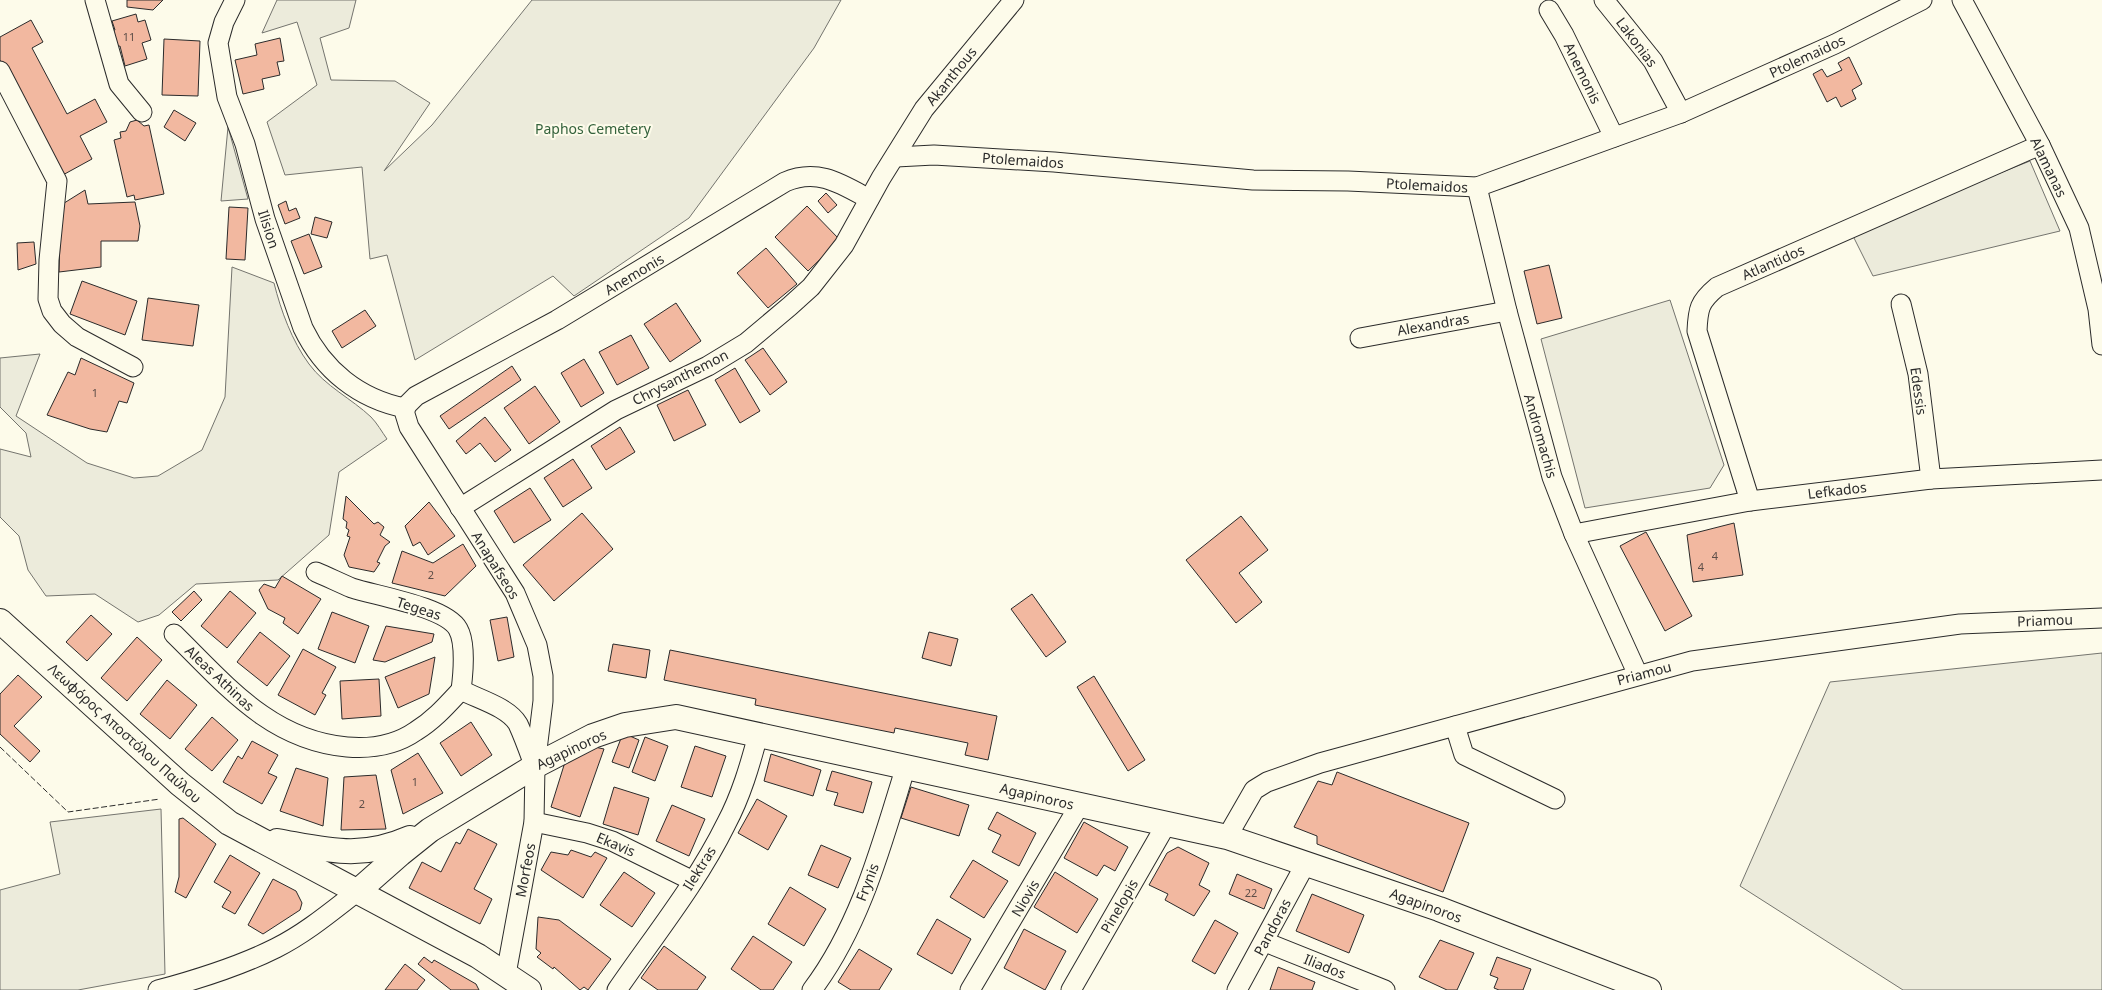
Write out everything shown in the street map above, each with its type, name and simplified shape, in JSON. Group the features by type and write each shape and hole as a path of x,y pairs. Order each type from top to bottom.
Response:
{"main road":[{"name":"Λεωφόρος Αποστόλου Παύλου","path":"1,624 180,784 229,823 358,891"},
{"name":"Agapinoros","path":"430,830 535,766 593,736 625,725 676,717 1226,837 1439,909 1624,986 1649,990"},
{"path":"255,838 346,853 388,848 430,830"},
{"path":"430,830 358,891 478,956 515,986"}],"street":[{"path":"95,0 119,84 124,93 142,112"},
{"name":"Ilision","path":"235,0 224,22 218,43 227,97 245,144 265,219 303,328 311,344 332,370 374,400 405,408"},
{"name":"Akanthous","path":"896,157 924,109 1014,0"},
{"name":"Lakonias","path":"1604,0 1653,62 1680,113"},
{"name":"Ptolemaidos","path":"896,157 934,155 1054,162 1253,180 1348,181 1477,187 1680,113 1835,44 1922,0"},
{"name":"Alamanas","path":"1962,0 2040,145 2079,228 2098,309 2102,345"},
{"name":"Anemonis","path":"1549,10 1564,35 1614,137"},
{"path":"0,71 57,181 49,260 50,305 62,324 77,336 133,367"},
{"name":"Atlantidos","path":"1750,502 1697,331 1698,312 1704,298 1717,287 2040,145"},
{"name":"Chrysanthemon","path":"460,508 616,410 708,366 746,343 811,287 844,245 869,199 896,157"},
{"name":"Anemonis","path":"405,408 416,396 557,320 785,182 797,177 815,176 869,199"},
{"name":"Andromachis","path":"1477,187 1506,311 1552,477 1574,534 1638,675"},
{"name":"Edessis","path":"1901,304 1918,374 1931,478"},
{"name":"Alexandras","path":"1360,338 1506,311"},
{"name":"Anapafseos","path":"405,408 409,427 515,593 537,645 543,676 543,701 535,766"},
{"name":"Lefkados","path":"1574,534 1750,502 1931,478 2102,470"},
{"name":"Tegeas","path":"316,572 352,588 429,610 452,621 459,631 464,666 461,690"},
{"name":"Priamou","path":"1226,837 1254,790 1267,782 1320,763 1692,661 1960,624 2102,618"},
{"name":"Aleas Athinas","path":"174,634 240,699 263,717 301,737 333,746 360,748 385,746 415,733 437,716 461,690"},
{"path":"461,690 503,711 517,723 535,766"},
{"path":"1455,726 1464,755 1555,799"},
{"name":"Ilektras","path":"617,990 692,881 726,824 747,774 758,734"},
{"name":"Morfeos","path":"515,986 534,822 535,766"},
{"name":"Frynis","path":"812,990 824,974 851,925 880,849 906,766"},
{"name":"Niovis","path":"970,990 1080,806"},
{"name":"Ekavis","path":"534,822 587,833 612,841 692,881"},
{"name":"Pinelopis","path":"1071,990 1167,823"},
{"name":"Pandoras","path":"1238,990 1306,863"},
{"path":"158,990 209,977 278,947 322,919 358,891"},
{"name":"Iliados","path":"1265,942 1386,990"}],"green space":[{"name":"Paphos Cemetery","path":"277,0 356,0 349,28 320,38 331,80 395,81 430,103 384,171 432,125 532,0 841,0 814,48 689,218 574,296 553,276 415,360 387,255 370,259 362,167 285,175 267,122 317,85 297,22 262,33"},
{"path":"228,127 248,199 221,201"},
{"path":"2030,161 2060,231 1873,276 1853,236 1947,194"},
{"path":"232,267 274,283 280,304 297,346 309,364 331,386 364,410 387,439 339,472 329,535 278,580 196,584 159,615 138,622 95,594 46,596 28,570 19,536 0,517 0,449 31,457 26,433 0,407 0,358 40,354 16,416 87,463 134,478 158,476 202,450 225,397"},
{"path":"1670,300 1724,465 1710,488 1585,508 1541,339"},
{"path":"2102,653 2102,990 1903,990 1740,886 1830,682"},
{"path":"161,809 165,974 78,990 0,990 0,890 60,874 50,822"}],"building":[{"path":"127,0 163,0 153,10 127,7"},
{"path":"136,14 138,22 145,20 151,40 142,43 147,59 125,66 120,46 112,48 108,32 115,30 112,21"},
{"path":"31,20 43,42 32,48 67,114 95,99 107,122 80,136 92,159 61,176 0,60 0,37"},
{"path":"280,38 284,61 277,62 280,75 262,79 264,89 243,94 235,60 257,55 255,44"},
{"path":"164,39 200,41 198,96 162,95"},
{"path":"1849,57 1862,84 1852,90 1856,99 1841,107 1836,97 1827,102 1813,74 1822,69 1827,77 1842,70 1838,63"},
{"path":"174,110 196,123 185,141 164,127"},
{"path":"137,120 144,126 149,125 164,194 135,200 134,195 127,197 114,140 121,138 120,132 126,131 130,122"},
{"path":"85,190 88,204 135,202 140,226 138,241 101,241 101,267 59,272 61,205"},
{"path":"826,193 837,205 828,213 818,201"},
{"path":"286,201 289,211 296,208 300,218 285,224 278,205"},
{"path":"807,206 840,240 808,271 775,237"},
{"path":"229,207 248,208 245,260 226,259"},
{"path":"315,217 332,222 327,238 311,234"},
{"path":"309,234 322,267 304,274 291,241"},
{"path":"34,242 36,264 18,270 17,243"},
{"path":"766,248 797,284 768,308 737,273"},
{"path":"1549,265 1562,318 1537,324 1524,271"},
{"path":"82,281 137,301 125,335 70,314"},
{"path":"148,298 199,305 193,346 142,340"},
{"path":"676,303 701,341 670,362 644,324"},
{"path":"365,310 376,326 342,348 332,331"},
{"path":"631,335 649,368 617,385 599,352"},
{"path":"763,348 787,382 770,395 745,360"},
{"path":"81,358 134,383 127,403 119,401 107,432 90,429 47,415 68,372 75,375"},
{"path":"584,359 604,393 581,407 561,373"},
{"path":"512,366 521,380 449,429 440,416"},
{"path":"735,368 760,411 740,423 715,380"},
{"path":"535,386 560,422 529,444 504,408"},
{"path":"688,390 706,425 674,441 657,405"},
{"path":"485,417 511,450 495,462 480,443 466,454 456,441"},
{"path":"620,427 635,452 606,470 591,446"},
{"path":"573,459 592,488 563,507 544,478"},
{"path":"530,488 551,520 514,543 494,511"},
{"path":"346,496 374,524 378,522 384,527 380,535 390,542 385,546 377,562 380,563 374,572 349,567 344,555 350,537 347,536 349,530 346,528 347,522 343,519"},
{"path":"429,502 455,536 428,555 420,542 413,546 405,526"},
{"path":"582,513 613,549 554,601 523,565"},
{"path":"1241,516 1268,550 1239,573 1262,602 1236,623 1186,560"},
{"path":"1734,523 1743,575 1693,582 1687,535"},
{"path":"1646,532 1692,616 1665,631 1620,546"},
{"path":"463,544 476,566 445,596 392,583 402,551 433,563"},
{"path":"282,576 321,599 298,634 283,623 285,618 268,609 259,590 264,584 275,588"},
{"path":"194,591 202,600 181,621 172,612"},
{"path":"230,591 256,613 227,648 201,626"},
{"path":"1032,594 1066,642 1046,657 1011,609"},
{"path":"332,612 369,626 355,663 318,649"},
{"path":"91,615 112,634 87,661 66,642"},
{"path":"507,617 514,657 498,661 490,620"},
{"path":"386,626 434,634 432,642 385,662 373,660"},
{"path":"260,632 290,656 267,686 237,662"},
{"path":"929,632 958,639 951,666 922,658"},
{"path":"137,637 162,660 127,701 101,678"},
{"path":"613,644 650,650 646,678 608,671"},
{"path":"303,649 336,667 322,693 326,695 315,715 278,695"},
{"path":"670,650 997,716 988,760 965,755 968,743 895,728 894,733 755,705 756,699 664,680"},
{"path":"435,657 429,694 398,708 385,677"},
{"path":"18,675 42,697 14,726 40,751 30,762 0,734 0,694"},
{"path":"1094,676 1145,760 1128,771 1077,687"},
{"path":"379,679 381,716 342,719 340,681"},
{"path":"167,680 197,705 170,739 140,714"},
{"path":"212,717 238,740 212,771 185,749"},
{"path":"471,722 492,755 461,776 440,743"},
{"path":"623,733 639,740 629,768 612,762"},
{"path":"645,737 668,746 655,781 632,772"},
{"path":"252,741 278,755 268,773 277,777 262,804 223,782 238,756 242,759"},
{"path":"590,746 604,749 580,817 551,807 565,762"},
{"path":"695,746 726,756 712,797 681,787"},
{"path":"418,753 443,793 403,814 391,770"},
{"path":"771,754 821,770 813,796 764,781"},
{"path":"296,768 328,778 323,826 280,811"},
{"path":"832,771 872,782 863,813 834,805 838,793 826,790"},
{"path":"1337,772 1469,823 1443,892 1317,844 1317,836 1294,827 1318,781 1332,785"},
{"path":"376,775 386,829 341,830 344,777"},
{"path":"614,787 649,798 638,835 603,824"},
{"path":"911,787 969,805 959,836 901,818"},
{"path":"757,799 787,816 768,850 738,833"},
{"path":"672,805 705,819 689,856 656,841"},
{"path":"997,812 1036,833 1019,866 992,852 1001,835 988,829"},
{"path":"183,818 216,844 186,898 175,892 179,877 179,819"},
{"path":"1084,822 1128,847 1115,871 1104,865 1097,876 1064,858"},
{"path":"468,829 497,844 474,889 492,899 480,924 409,888 422,862 441,872 456,842 460,844"},
{"path":"821,845 851,858 838,888 808,875"},
{"path":"1178,847 1209,863 1199,885 1210,891 1194,916 1165,900 1168,894 1149,885 1167,853"},
{"path":"571,850 591,857 595,852 607,858 583,898 541,870 551,852 568,855"},
{"path":"230,855 260,873 235,914 222,907 231,892 214,882"},
{"path":"973,860 1008,881 984,918 950,897"},
{"path":"624,872 655,893 632,927 600,905"},
{"path":"1055,872 1098,899 1077,933 1034,907"},
{"path":"1237,874 1272,889 1264,909 1229,894"},
{"path":"273,879 296,891 302,903 300,910 263,934 248,925"},
{"path":"790,887 826,909 804,946 768,924"},
{"path":"1312,894 1364,915 1349,953 1296,931"},
{"path":"538,917 559,920 611,959 588,990 584,987 580,990 554,967 553,969 537,957 541,953 536,949"},
{"path":"937,919 971,939 952,974 917,954"},
{"path":"1215,920 1238,933 1215,974 1192,961"},
{"path":"1024,929 1066,951 1045,990 1004,968"},
{"path":"753,936 792,962 773,990 761,990 731,969"},
{"path":"1440,940 1474,953 1457,990 1447,990 1419,977"},
{"path":"664,946 706,977 697,990 658,990 641,978"},
{"path":"859,949 892,969 879,990 851,990 838,982"},
{"path":"424,957 432,963 434,960 476,984 479,990 451,990 418,964"},
{"path":"1497,957 1531,969 1523,990 1499,990 1494,988 1498,978 1490,975"},
{"path":"405,964 425,980 417,990 385,990"},
{"path":"1278,967 1315,982 1312,990 1270,990"}],"fence":[{"path":"0,747 68,812 160,799"}]}
